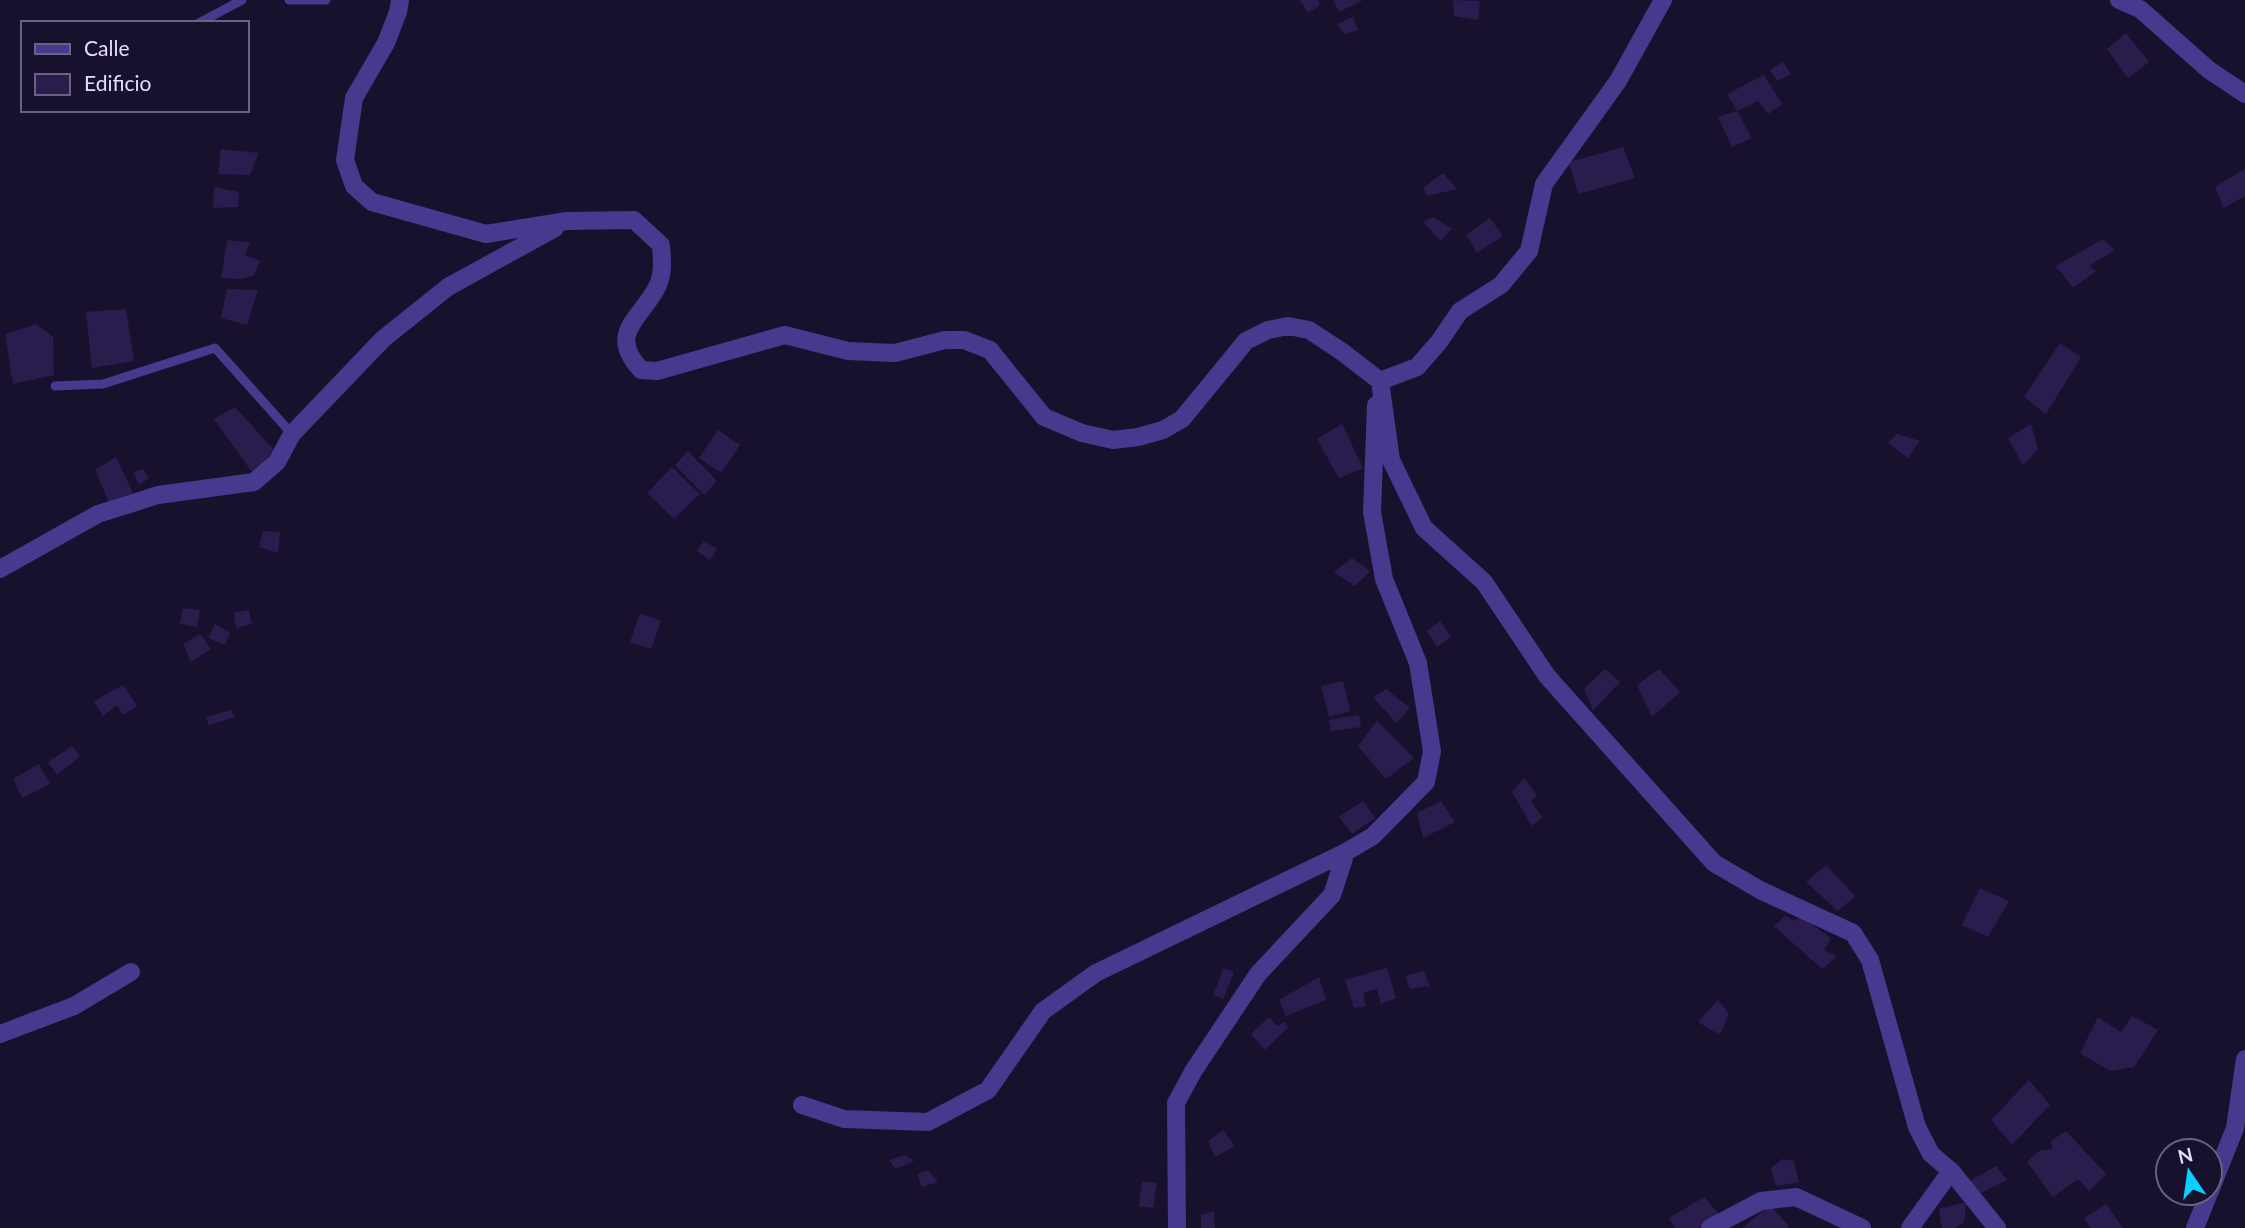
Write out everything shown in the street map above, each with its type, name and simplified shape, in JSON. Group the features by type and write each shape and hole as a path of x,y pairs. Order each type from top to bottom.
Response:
{"street":[{"path":"400,0 386,43 354,98 345,160 354,186 372,202 486,234 567,221 634,220 661,245 663,270 656,288 629,325 625,343 632,360 641,370 656,371 785,335 848,351 895,353 945,340 964,340 990,350 1044,416 1082,433 1113,440 1150,433 1182,419 1245,341 1268,330 1288,326 1309,330 1341,351 1380,381 1391,460 1424,528 1485,582 1547,676 1714,863 1760,890 1853,933 1870,960 1917,1127 1931,1154 1951,1171 1997,1228"},
{"path":"1380,381 1417,368 1460,311 1501,285 1529,251 1545,184 1618,81 1663,0"},
{"path":"2119,0 2140,9 2209,70 2245,94"},
{"path":"0,569 98,514 158,495 254,482 277,462 292,433 383,339 449,286 567,221"},
{"path":"802,1105 844,1118 928,1122 988,1090 1043,1011 1096,973 1346,852 1373,836 1426,782 1432,751 1418,663 1384,579 1372,512 1374,418 1380,381"},
{"path":"1177,1228 1176,1103 1194,1070 1258,974 1332,895 1346,852"},
{"path":"0,1034 74,1006 131,972"},
{"path":"2224,1156 2235,1128 2245,1059"},
{"path":"1910,1228 1951,1171"},
{"path":"1710,1228 1761,1201 1796,1197 1862,1228"},
{"path":"2195,1228 2204,1207"}],"lane":[{"path":"203,21 242,0"},
{"path":"289,0 326,0"},
{"path":"55,386 103,384 215,348 292,433"}],"building":[{"path":"1300,0 1318,0 1320,5 1308,13"},
{"path":"1333,0 1363,0 1339,12"},
{"path":"1453,0 1480,1 1478,20 1454,16"},
{"path":"1353,17 1358,30 1345,34 1337,24"},
{"path":"2126,33 2149,62 2128,78 2107,49"},
{"path":"1783,62 1791,74 1777,81 1770,70"},
{"path":"1764,75 1782,104 1768,114 1758,101 1737,111 1727,94"},
{"path":"1737,111 1752,138 1732,147 1718,117"},
{"path":"1623,147 1635,178 1578,194 1569,162"},
{"path":"221,149 259,153 250,175 218,174"},
{"path":"2245,169 2245,196 2224,208 2215,187"},
{"path":"1443,173 1457,189 1427,196 1423,188"},
{"path":"214,187 239,192 238,207 213,208"},
{"path":"1433,217 1452,229 1441,241 1423,222"},
{"path":"1490,218 1503,236 1477,253 1466,235"},
{"path":"2103,239 2115,250 2089,266 2096,271 2073,288 2056,266"},
{"path":"227,240 250,243 245,255 260,261 254,275 242,279 221,278"},
{"path":"227,289 258,290 247,325 221,318"},
{"path":"126,309 134,361 92,368 86,312"},
{"path":"36,324 53,337 54,375 13,384 5,334"},
{"path":"2060,343 2081,357 2046,414 2024,397"},
{"path":"235,407 274,450 254,475 214,419"},
{"path":"1342,424 1363,468 1339,478 1317,439"},
{"path":"2031,424 2038,449 2023,465 2008,438"},
{"path":"718,430 740,445 721,473 699,458"},
{"path":"1897,434 1920,441 1908,458 1888,443"},
{"path":"688,451 717,481 704,495 675,465"},
{"path":"116,457 133,493 109,502 95,470"},
{"path":"672,467 700,494 674,519 647,493"},
{"path":"143,469 149,478 139,485 133,472"},
{"path":"263,531 280,532 278,553 259,547"},
{"path":"704,541 717,549 710,560 697,551"},
{"path":"1352,558 1370,571 1355,586 1334,572"},
{"path":"183,608 200,610 197,627 180,624"},
{"path":"249,610 252,624 236,628 234,613"},
{"path":"640,613 661,621 651,649 630,642"},
{"path":"1440,621 1451,637 1437,647 1427,631"},
{"path":"215,624 230,633 225,645 208,638"},
{"path":"200,634 211,649 191,662 183,644"},
{"path":"1605,669 1620,682 1593,710 1584,689"},
{"path":"1659,669 1680,692 1652,717 1637,685"},
{"path":"1343,681 1350,711 1329,717 1321,686"},
{"path":"123,685 137,706 123,715 117,705 103,716 94,701"},
{"path":"1386,689 1410,708 1396,723 1373,697"},
{"path":"231,710 235,717 209,725 206,717"},
{"path":"1359,715 1361,727 1331,731 1329,720"},
{"path":"1377,721 1414,758 1386,779 1358,746"},
{"path":"72,746 80,756 57,775 48,762"},
{"path":"39,764 50,784 22,798 13,779"},
{"path":"1524,778 1537,795 1531,801 1542,817 1532,826 1512,792"},
{"path":"1363,801 1375,818 1352,834 1339,817"},
{"path":"1441,801 1455,822 1423,838 1417,813"},
{"path":"1826,865 1855,896 1838,911 1806,882"},
{"path":"1980,888 2009,901 1988,937 1962,925"},
{"path":"1785,916 1795,921 1800,916 1831,938 1824,950 1837,956 1822,969 1774,926"},
{"path":"1224,968 1234,972 1223,999 1213,995"},
{"path":"1387,968 1396,998 1381,1004 1377,989 1363,993 1366,1006 1354,1008 1345,980"},
{"path":"1424,971 1430,986 1410,989 1405,976"},
{"path":"1319,977 1326,1000 1286,1016 1279,1000"},
{"path":"1718,1000 1729,1014 1720,1035 1698,1022"},
{"path":"2132,1016 2158,1030 2134,1067 2110,1071 2080,1053 2098,1017 2121,1032"},
{"path":"1269,1017 1277,1026 1284,1022 1288,1027 1265,1050 1251,1034"},
{"path":"2029,1080 2050,1105 2012,1145 1991,1120"},
{"path":"1223,1130 1235,1146 1215,1157 1208,1141"},
{"path":"2066,1131 2106,1174 2089,1191 2078,1179 2053,1197 2027,1162 2039,1151 2052,1149 2051,1141"},
{"path":"905,1155 914,1161 896,1169 889,1160"},
{"path":"1782,1159 1794,1161 1799,1182 1776,1186 1771,1168"},
{"path":"1996,1166 2007,1180 1979,1194 1970,1181"},
{"path":"928,1170 938,1182 922,1187 917,1174"},
{"path":"1142,1181 1157,1183 1153,1208 1139,1206"},
{"path":"1704,1197 1719,1214 1698,1228 1675,1228 1669,1218"},
{"path":"1966,1202 1964,1222 1955,1228 1942,1228 1939,1209"},
{"path":"2106,1204 2123,1228 2091,1228 2084,1218"},
{"path":"1770,1205 1789,1226 1787,1228 1742,1228"},
{"path":"1214,1211 1215,1228 1201,1228 1201,1215"}]}
